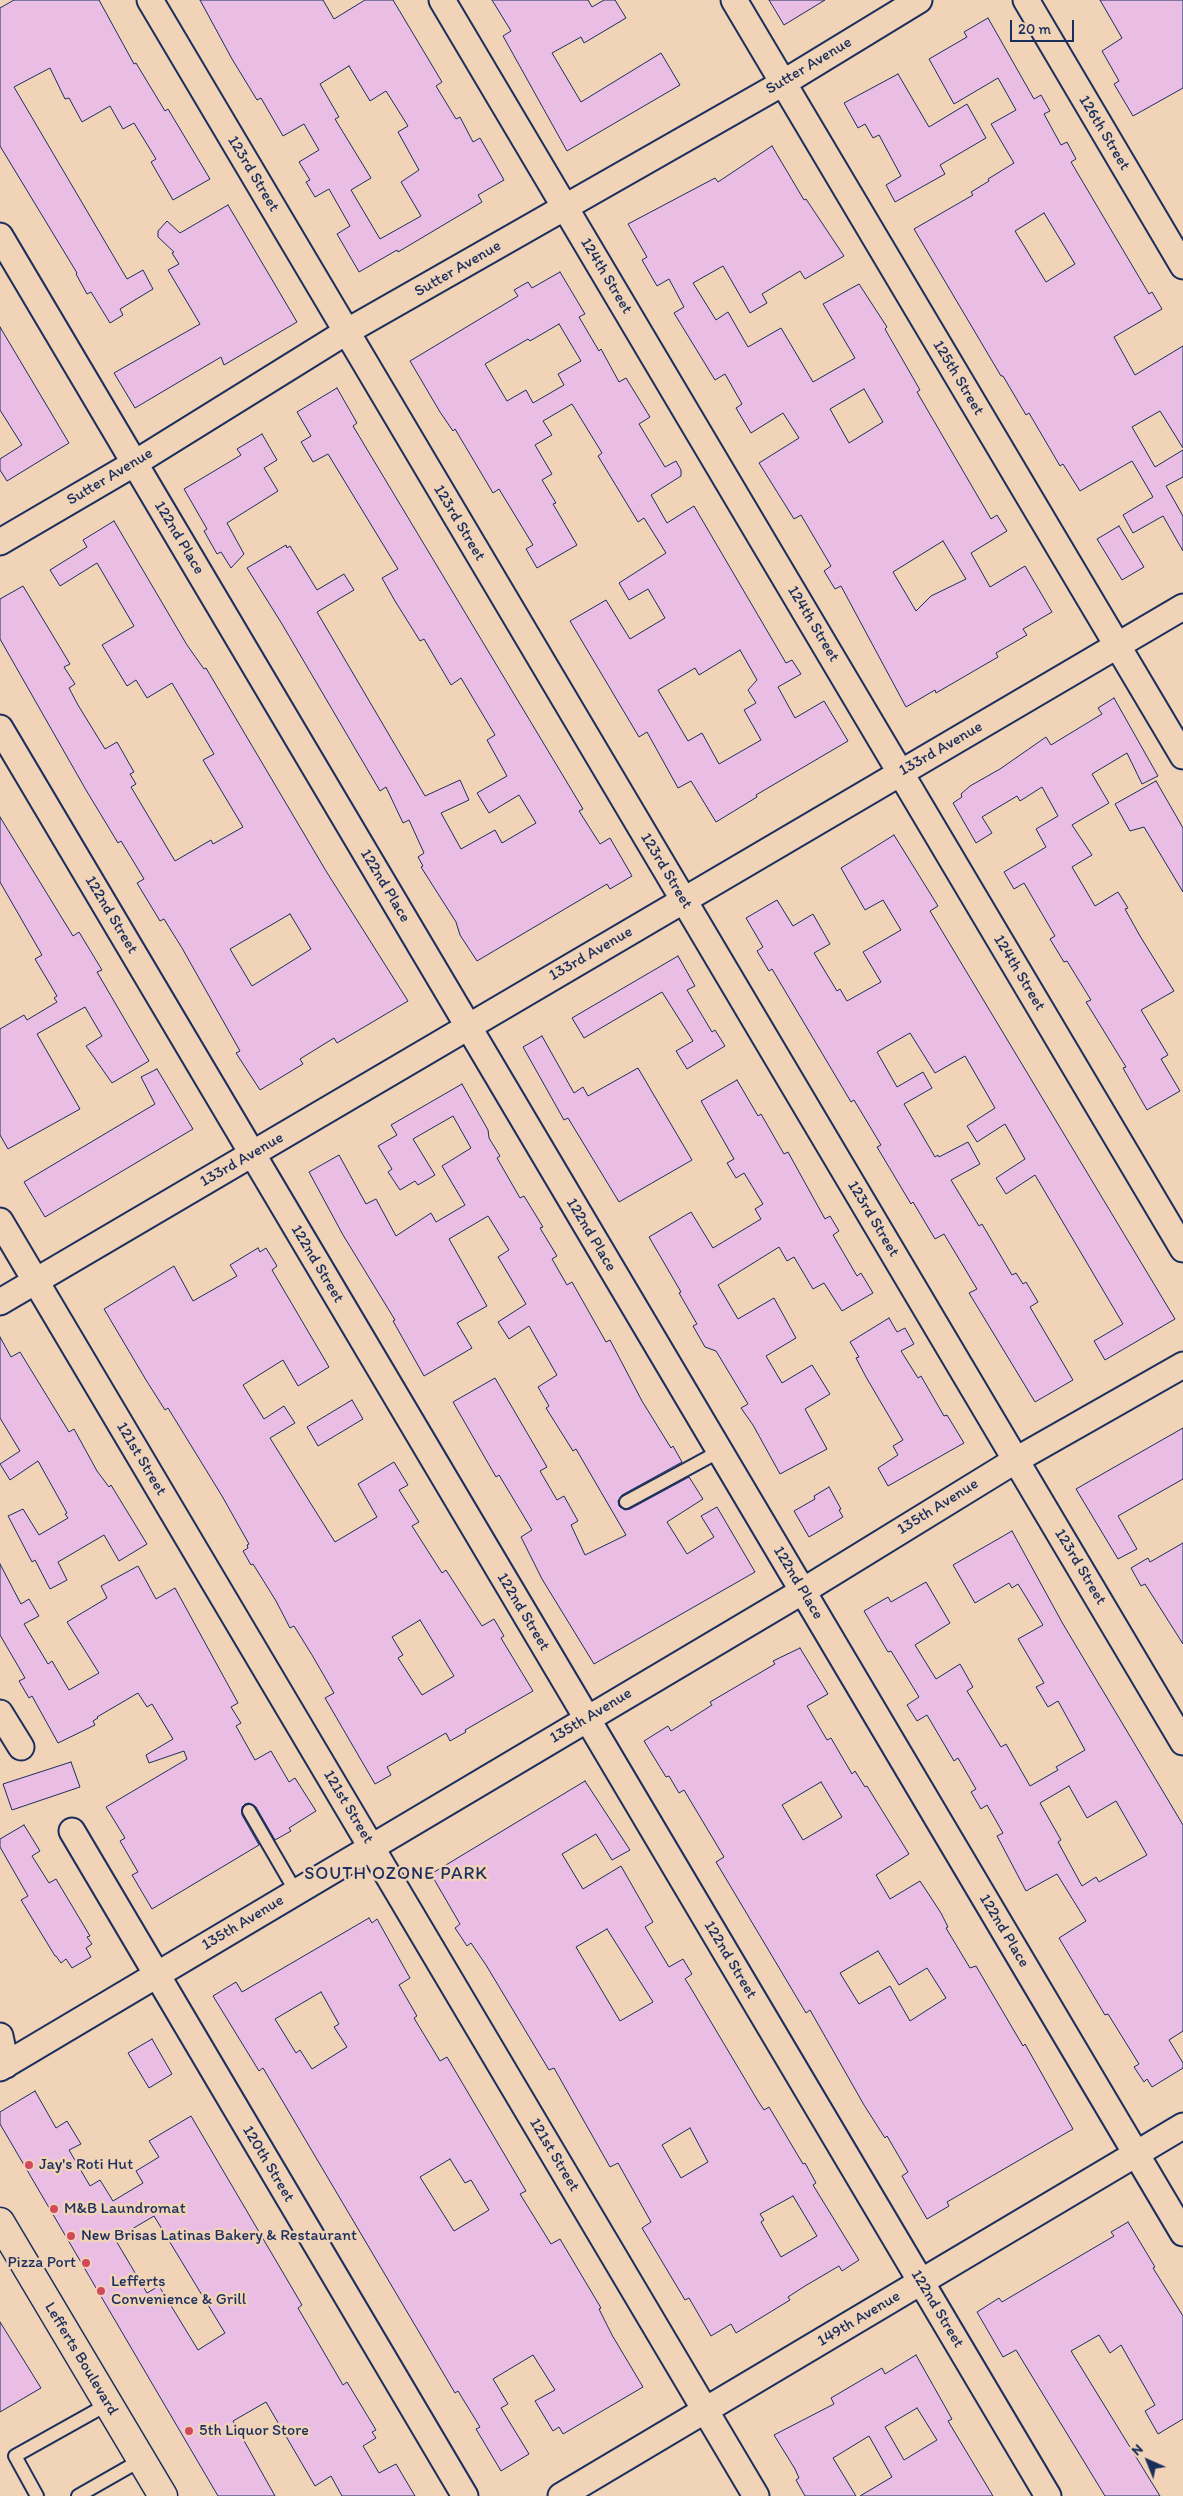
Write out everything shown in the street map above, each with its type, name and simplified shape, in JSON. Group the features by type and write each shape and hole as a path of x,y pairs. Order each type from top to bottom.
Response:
{"main road":[{"name":"Lefferts Boulevard","path":"0,2222 162,2496"}],"street":[{"name":"123rd Street","path":"150,0 1183,1742"},
{"name":"124th Street","path":"442,0 1183,1249"},
{"name":"125th Street","path":"734,0 1183,756"},
{"name":"Sutter Avenue","path":"0,542 135,463 346,332 783,83 918,0"},
{"name":"126th Street","path":"1026,0 1183,266"},
{"name":"122nd Place","path":"0,236 1183,2233"},
{"name":"133rd Avenue","path":"0,1302 1183,607"},
{"name":"122nd Street","path":"0,728 1048,2496"},
{"name":"121st Street","path":"0,1222 756,2496"},
{"name":"135th Avenue","path":"3,2066 803,1591 1016,1460 1183,1365"},
{"path":"0,1713 20,1747"},
{"name":"120th Street","path":"72,1831 465,2496"},
{"path":"0,2036 3,2066"},
{"name":"149th Avenue","path":"561,2496 1183,2126"}],"lane":[{"path":"626,1502 720,1451"},
{"path":"249,1811 296,1892"},
{"path":"37,2496 15,2456 108,2404"},
{"path":"78,2496 141,2460"}],"building":[{"path":"14,0 99,0 134,64 136,63 165,111 168,109 210,179 173,200 151,162 156,159 134,123 123,129 110,106 82,122 69,98 65,99 50,68 14,87 127,279 143,270 153,289 120,309 123,315 110,323 91,292 87,294 77,273 0,146 0,8"},
{"path":"200,0 323,0 334,19 365,0 393,0 442,82 436,86 456,119 460,117 473,142 480,138 504,180 478,195 482,202 398,252 397,250 359,272 337,234 350,226 329,189 315,197 306,182 310,180 299,162 319,150 304,124 283,136 261,98 257,100","holes":["349,66 370,101 386,91 408,126 398,132 419,170 401,182 421,216 380,239 351,190 371,178 335,119 339,117 320,84"]},
{"path":"492,0 588,0 592,7 604,0 615,0 626,18 584,43 581,37 552,53 581,102 661,53 680,85 567,151 503,36 511,31"},
{"path":"769,0 825,0 784,25"},
{"path":"1100,0 1183,0 1183,88 1133,116 1114,84 1119,81 1102,51 1122,38"},
{"path":"988,18 1034,99 1041,95 1050,111 1044,114 1061,145 1067,142 1076,159 1071,162 1149,294 1152,292 1162,309 1114,337 1135,375 1183,346 1183,448 1160,411 1132,427 1155,467 1183,450 1183,477 1166,486 1183,516 1183,551 1163,516 1133,533 1123,515 1153,497 1132,461 1080,491 1063,464 1060,466 1029,413 1026,415 1003,376 1001,376 914,229 973,195 971,192 1014,163 991,124 1016,110 998,78 954,104 929,59 967,37 964,32","holes":["1044,213 1075,264 1046,282 1015,231"]},
{"path":"898,74 929,127 967,104 986,138 940,165 945,174 895,202 886,185 901,176 879,135 873,138 865,124 858,128 844,103"},
{"path":"772,146 804,200 806,199 844,256 805,279 800,271 762,294 767,303 750,313 723,266 693,283 716,320 728,312 748,347 781,328 813,382 855,358 823,304 859,284 887,327 885,329 920,390 917,392 991,519 997,515 1007,531 971,553 990,587 1025,566 1052,612 1023,629 1027,635 996,653 998,657 936,693 935,690 906,707 841,586 835,589 824,571 831,566 801,515 794,519 759,463 799,438 783,413 751,433 736,408 742,404 725,374 715,380 674,313 684,307 669,279 657,286 642,260 647,257 628,224 715,178 718,182","holes":["864,389 883,422 849,443 830,409","943,541 966,579 931,596 916,611 893,572"]},
{"path":"228,205 297,322 224,365 221,357 135,408 114,373 200,324 168,270 179,264 172,253 174,252 158,237 158,231 167,221 180,233"},
{"path":"560,272 585,314 579,317 599,351 601,349 619,382 626,378 650,417 639,424 665,467 676,461 681,470 681,476 651,495 667,523 694,506 786,663 792,660 801,674 778,687 795,718 824,701 848,741 756,795 757,797 716,822 691,781 678,788 647,732 639,737 570,621 606,600 630,639 665,618 648,589 629,600 619,583 666,553 644,518 638,522 598,456 602,453 572,404 543,421 552,435 535,445 552,474 542,480 556,503 553,504 577,545 537,568 526,549 533,545 499,489 493,493 455,429 453,431 440,412 410,361 518,296 514,290 528,282 532,288","holes":["559,324 581,361 558,374 564,385 533,403 526,390 507,401 485,364 528,339 530,341","740,650 757,680 748,690 756,703 744,710 761,740 719,764 702,733 688,741 658,690 695,668 699,675"]},
{"path":"0,327 69,443 7,481 0,470 0,459 22,445 0,410"},
{"path":"337,388 357,423 353,426 583,809 579,811 600,844 610,838 632,876 610,889 607,884 477,961 460,935 456,922 421,867 423,866 418,857 424,853 409,820 403,823 386,787 380,791 247,568 286,545 287,548 290,546 317,590 344,574 354,590 317,612 425,796 460,780 469,800 441,813 461,849 495,830 502,843 536,823 519,795 489,813 477,793 507,776 487,740 495,735 461,678 451,685 424,639 420,641 395,601 382,578 398,569 328,454 313,462 301,442 311,436 297,412"},
{"path":"262,434 277,460 264,468 278,491 227,523 244,554 231,568 221,552 217,554 204,531 207,529 184,489 241,455 237,449"},
{"path":"114,521 187,645 204,669 206,668 326,871 408,1001 337,1043 334,1038 300,1059 303,1064 260,1090 236,1053 240,1051 182,948 164,919 160,921 137,883 144,879 121,841 118,843 86,790 0,639 0,599 23,586 70,664 64,667 75,684 69,688 78,705 105,749 117,742 134,772 130,774 136,784 131,787 175,861 211,840 213,844 243,827 203,760 214,754 172,683 147,698 136,680 127,686 102,645 134,626 97,563 60,586 50,570 87,547 83,540","holes":["290,914 311,949 252,986 230,949"]},
{"path":"1119,526 1144,567 1122,580 1097,539"},
{"path":"1114,698 1158,776 1142,784 1127,753 1092,774 1109,803 1072,825 1092,855 1072,867 1095,906 1118,892 1128,908 1125,909 1140,936 1174,991 1141,1010 1168,1055 1161,1059 1180,1091 1147,1110 1123,1068 1126,1067 1086,1002 1091,1000 1067,961 1064,962 1050,939 1055,936 1024,883 1014,889 1004,872 1046,847 1036,829 1058,816 1042,787 1020,801 1017,796 982,817 992,833 976,843 953,803 962,797 961,794 970,786 1000,769 1046,737 1051,745 1102,714 1098,708"},
{"path":"1156,781 1183,828 1183,892 1144,827 1130,831 1115,804"},
{"path":"0,817 73,936 79,932 102,970 97,972 149,1061 112,1083 86,1046 102,1036 85,1007 37,1034 80,1109 8,1149 0,1135 0,1029 24,1015 27,1020 57,1002 54,998 57,996 35,959 42,955 0,882"},
{"path":"894,835 938,906 930,911 1175,1319 1105,1360 1094,1341 1123,1324 1035,1175 1006,1194 996,1178 1025,1159 1005,1124 977,1142 967,1126 995,1108 965,1056 935,1073 910,1033 877,1052 897,1087 923,1072 932,1088 904,1104 935,1157 938,1155 939,1157 968,1142 980,1164 951,1180 979,1226 982,1224 1012,1275 1016,1273 1023,1284 1026,1282 1038,1302 1030,1307 1073,1380 1035,1402 969,1293 977,1289 944,1234 935,1239 913,1202 911,1204 877,1147 881,1145 854,1100 851,1102 772,969 769,971 757,951 763,947 746,918 777,900 793,926 813,914 830,944 814,953 837,991 840,989 847,1001 881,982 863,952 901,930 883,900 865,910 841,868"},
{"path":"678,956 695,986 687,990 712,1032 715,1030 725,1046 687,1069 676,1051 693,1041 662,992 584,1038 572,1018"},
{"path":"542,1036 574,1093 583,1087 588,1096 638,1068 692,1160 619,1202 568,1118 564,1120 523,1047"},
{"path":"157,1069 193,1129 45,1217 24,1182 155,1104 141,1077"},
{"path":"737,1080 758,1116 761,1114 784,1154 788,1152 825,1219 830,1216 839,1231 833,1235 857,1276 861,1273 873,1293 842,1311 824,1283 813,1289 794,1257 787,1261 779,1247 718,1285 738,1319 774,1298 796,1338 766,1356 782,1383 812,1365 830,1394 805,1409 827,1449 780,1474 753,1425 741,1408 748,1404 716,1351 705,1347 693,1326 697,1324 679,1293 681,1292 649,1237 691,1212 713,1248 761,1219 755,1209 763,1204 744,1173 736,1178 727,1163 734,1159 701,1101"},
{"path":"462,1084 488,1130 489,1138 500,1156 497,1158 520,1198 524,1196 543,1227 540,1228 557,1256 552,1259 567,1285 572,1282 606,1342 610,1340 642,1401 671,1448 673,1446 682,1462 622,1495 618,1501 619,1506 625,1510 630,1509 689,1477 703,1499 667,1522 687,1554 714,1537 701,1516 717,1507 755,1572 594,1664 542,1579 521,1537 532,1530 499,1475 496,1477 453,1402 495,1378 547,1467 540,1471 557,1500 564,1496 578,1521 571,1525 585,1555 626,1535 576,1449 573,1451 546,1408 549,1406 538,1387 557,1375 529,1326 509,1339 498,1322 526,1304 498,1257 509,1250 488,1216 449,1239 487,1306 457,1323 472,1348 424,1376 393,1321 395,1320 343,1235 309,1172 339,1155 366,1204 376,1199 396,1236 431,1213 436,1222 465,1205 442,1166 471,1148 453,1116 413,1139 435,1175 418,1185 415,1181 400,1190 388,1172 392,1169 378,1146 397,1135 391,1125"},
{"path":"258,1248 260,1252 266,1248 277,1266 272,1270 329,1367 298,1386 283,1360 243,1385 264,1419 284,1406 295,1423 270,1438 335,1542 377,1517 358,1484 394,1462 408,1485 399,1490 419,1522 412,1526 442,1573 446,1570 482,1626 494,1619 504,1636 501,1638 533,1691 465,1730 466,1732 450,1741 446,1733 387,1767 391,1775 375,1784 325,1698 334,1693 294,1626 290,1628 276,1601 243,1551 248,1548 247,1545 249,1544 222,1496 168,1408 165,1410 146,1380 104,1309 174,1266 193,1301 237,1276 230,1265","holes":["420,1620 454,1676 422,1695 398,1658 403,1655 392,1637"]},
{"path":"889,1318 897,1332 905,1328 914,1344 901,1351 918,1378 921,1376 944,1416 947,1415 964,1443 888,1486 878,1468 898,1455 893,1446 903,1440 866,1377 856,1358 859,1357 850,1342"},
{"path":"0,1337 11,1357 20,1352 69,1432 74,1429 97,1471 109,1487 111,1485 147,1544 119,1561 104,1535 58,1562 67,1580 50,1589 35,1560 32,1562 8,1516 23,1509 39,1535 68,1518 38,1461 10,1480 0,1464 20,1451 0,1418"},
{"path":"352,1400 363,1419 318,1446 307,1427"},
{"path":"1183,1428 1183,1479 1118,1516 1137,1549 1118,1559 1076,1489"},
{"path":"829,1487 841,1509 839,1510 843,1517 809,1537 794,1511 815,1499 814,1496"},
{"path":"1012,1531 1063,1624 1183,1825 1183,2031 1169,2040 1183,2063 1183,2068 1152,2087 1147,2079 1144,2082 1134,2067 1139,2064 1108,2014 1105,2015 1059,1938 1086,1921 1057,1874 1026,1891 997,1836 1003,1833 987,1805 981,1809 971,1792 976,1789 958,1758 954,1761 927,1715 917,1721 907,1705 919,1697 891,1651 888,1652 864,1611 888,1597 891,1602 926,1582 950,1623 915,1645 936,1679 960,1664 973,1687 967,1691 1001,1747 1006,1744 1030,1786 1058,1770 1056,1767 1085,1750 1058,1701 1048,1707 1036,1687 1044,1683 1018,1639 1043,1625 1018,1584 1012,1588 1009,1583 975,1603 953,1565","holes":["1069,1786 1087,1818 1116,1801 1147,1855 1099,1882 1096,1877 1082,1886 1058,1842 1061,1840 1040,1803"]},
{"path":"1183,1543 1183,1644 1145,1584 1141,1586 1131,1568 1148,1558 1150,1562"},
{"path":"0,1564 21,1604 29,1599 39,1616 24,1624 48,1664 52,1661 69,1690 99,1673 67,1622 107,1598 101,1586 138,1566 156,1599 175,1588 238,1703 231,1707 241,1723 236,1726 255,1760 271,1751 289,1782 295,1778 316,1811 289,1828 291,1831 275,1840 256,1807 249,1803 245,1804 242,1807 242,1815 259,1845 152,1909 132,1875 138,1872 120,1841 125,1838 106,1807 187,1759 184,1751 149,1763 146,1755 173,1739 152,1704 147,1707 138,1693 97,1717 93,1721 95,1725 58,1743 32,1696 29,1698 19,1681 25,1678 0,1635"},
{"path":"800,1648 828,1694 807,1706 827,1740 831,1738 852,1774 855,1771 865,1787 867,1786 909,1854 876,1875 890,1899 920,1881 941,1913 948,1927 946,1928 970,1968 976,1966 1023,2046 1025,2044 1073,2129 947,2202 949,2206 927,2219 902,2176 908,2172 887,2136 885,2138 864,2105 810,2010 806,2013 716,1862 724,1857 684,1790 679,1793 669,1776 666,1777 644,1741 668,1726 671,1731 712,1705 710,1702 775,1664 773,1661","holes":["821,1782 842,1817 803,1840 782,1805","878,1951 899,1985 927,1968 946,1998 910,2021 890,1986 859,2004 840,1973"]},
{"path":"71,1762 80,1787 12,1810 3,1784"},
{"path":"585,1781 630,1850 612,1860 596,1834 562,1854 583,1889 621,1866 653,1922 645,1927 669,1967 683,1959 692,1974 685,1979 758,2101 764,2110 769,2107 803,2164 805,2163 816,2183 813,2185 859,2260 842,2271 839,2266 805,2286 788,2297 790,2300 736,2333 731,2324 711,2336 689,2298 685,2300 642,2228 651,2222 618,2163 610,2167 554,2068 549,2070 486,1965 471,1943 467,1946 455,1928 460,1924 431,1874","holes":["607,1929 653,2002 620,2021 576,1947","690,2128 708,2162 681,2178 662,2145","793,2196 817,2236 781,2257 761,2222 764,2220 760,2214"]},
{"path":"24,1825 40,1851 32,1856 49,1883 56,1879 90,1936 87,1937 92,1944 86,1948 91,1957 72,1968 66,1959 61,1963 55,1956 21,1900 28,1896 0,1847 0,1839"},
{"path":"369,1918 372,1923 377,1919 410,1978 399,1985 417,2016 414,2018 440,2061 447,2057 526,2191 520,2194 551,2244 560,2239 601,2308 599,2309 612,2335 643,2387 563,2434 559,2427 553,2431 535,2401 555,2390 533,2355 493,2379 508,2404 501,2408 529,2454 501,2471 476,2429 480,2427 458,2391 455,2393 263,2068 259,2071 213,1996 236,1982 242,1992","holes":["321,1992 339,2024 334,2027 347,2047 312,2069 300,2050 296,2053 275,2019","450,2159 465,2183 471,2180 489,2210 454,2231 420,2177"]},
{"path":"152,2039 172,2074 149,2088 128,2053"},
{"path":"35,2091 56,2128 67,2121 81,2144 69,2150 90,2186 100,2180 113,2201 143,2183 136,2171 159,2157 149,2141 191,2116 302,2305 298,2308 343,2385 347,2382 376,2430 372,2432 376,2438 363,2446 379,2473 396,2464 415,2496 342,2496 331,2476 315,2486 266,2402 233,2421 275,2496 218,2496 0,2124 0,2112","holes":["154,2216 225,2333 198,2350 159,2286 147,2293 115,2239"]},
{"path":"1128,2222 1155,2267 1153,2268 1183,2316 1183,2419 1158,2434 1145,2411 1155,2405 1121,2345 1110,2353 1099,2335 1071,2351 1160,2496 1105,2496 1016,2350 1003,2357 977,2312 999,2298 1002,2302 1114,2236 1111,2232"},
{"path":"0,2322 41,2388 0,2412"},
{"path":"916,2355 952,2419 948,2421 993,2496 860,2496 892,2477 869,2436 833,2458 856,2496 805,2496 796,2480 799,2478 795,2469 774,2435 834,2404 831,2398 882,2368 885,2374","holes":["917,2408 937,2440 904,2460 885,2427"]}],"place":[{"name":"Jay's Roti Hut","path":"29,2165"},
{"name":"M&B Laundromat","path":"54,2209"},
{"name":"New Brisas Latinas Bakery & Restaurant","path":"71,2236"},
{"name":"Pizza Port","path":"86,2263"},
{"name":"Lefferts Convenience & Grill","path":"101,2291"},
{"name":"5th Liquor Store","path":"189,2431"}],"district":[{"name":"SOUTH OZONE PARK","path":"396,1874"}]}
